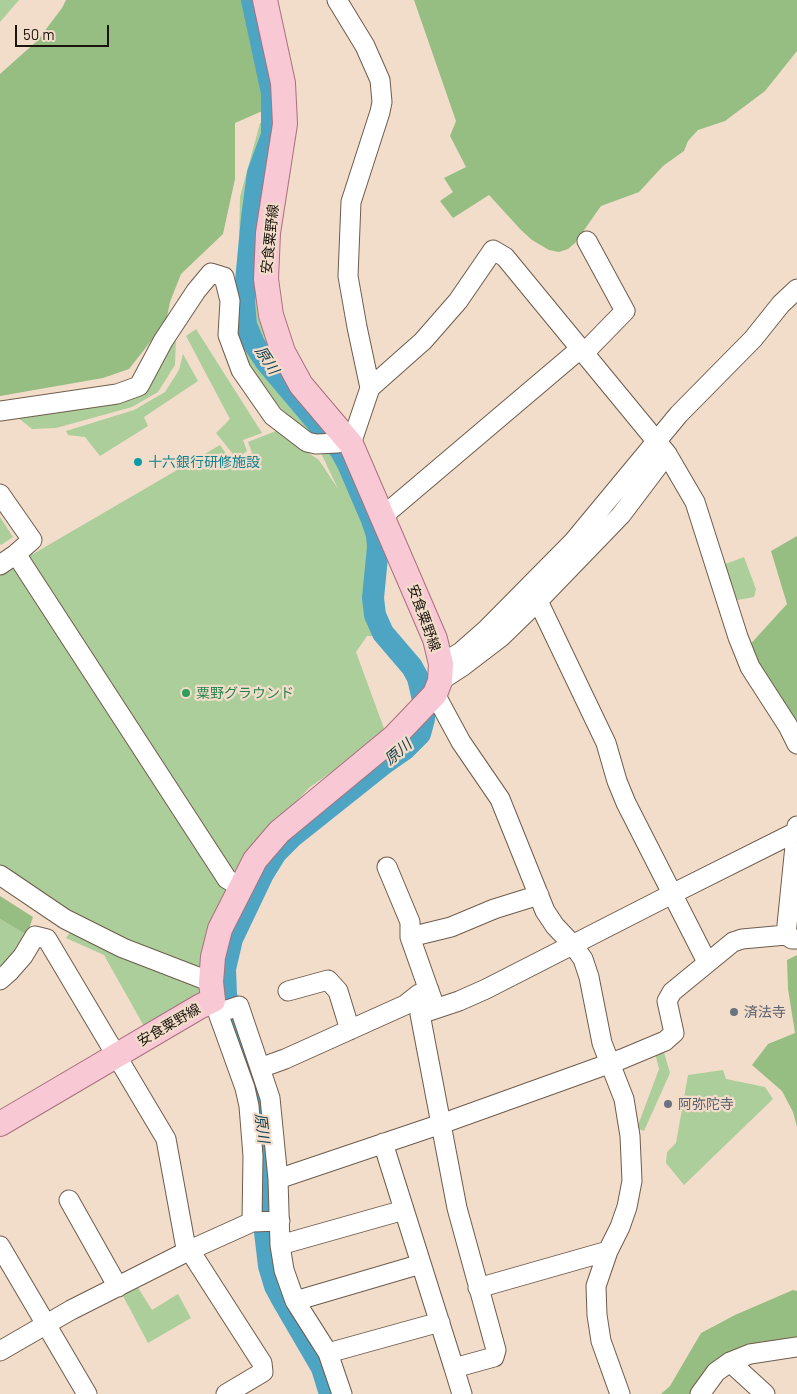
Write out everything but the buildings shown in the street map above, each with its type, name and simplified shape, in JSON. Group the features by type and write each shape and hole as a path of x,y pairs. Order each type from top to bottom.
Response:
{"main road":[{"name":"安食粟野線","path":"266,0 283,83 285,124 268,233 266,280 271,315 283,352 301,385 346,443 383,516 435,639 432,691"},
{"path":"220,1003 213,957 220,929 255,860 278,832 394,737 432,691"},
{"name":"安食粟野線","path":"0,1124 199,1006 220,1003"}],"street":[{"path":"337,0 365,46 380,80 382,102 351,202 348,276 370,388"},
{"path":"383,516 582,351 625,311 588,241"},
{"path":"0,411 117,394 139,386 164,341 196,291 211,273 224,277 230,301 228,335 241,370 273,416 307,442 316,444 346,443 370,388 423,341 458,301 493,250 505,257 662,448 696,502 738,637 750,667 788,726 797,744"},
{"path":"432,691 501,637 621,515 662,448 679,414 753,339 781,304 797,289"},
{"path":"432,691 461,652 486,630 574,542 662,448"},
{"path":"0,494 32,540 0,565"},
{"path":"16,554 192,828 227,879 241,887"},
{"path":"538,601 606,743 617,781 626,802 707,962"},
{"path":"432,691 461,742 500,799 545,911 555,926 573,944 583,960 589,977 602,1043 624,1099 630,1136 632,1181 627,1207 620,1227 608,1251 596,1286 597,1315 601,1341 620,1394"},
{"path":"278,1179 441,1124 610,1063 665,1041 674,1033 667,1000 672,992 707,962 733,942 742,939 791,937 797,826"},
{"path":"454,1368 494,1357 496,1350 457,1208 420,1014 486,990 796,832"},
{"path":"387,867 410,922 410,937 436,1009"},
{"path":"0,875 65,919 220,1003 238,1006 270,1098 278,1179 265,1222"},
{"path":"410,937 451,926 494,909 539,895"},
{"path":"0,980 23,956 36,936 47,939 166,1139 185,1243 262,1363 262,1372 226,1394"},
{"path":"288,991 328,980 338,991 350,1030"},
{"path":"260,1068 285,1060 405,1005 419,994 429,990"},
{"path":"220,1003 249,1106 254,1156 265,1222 280,1245 284,1270 295,1300 328,1353 342,1394"},
{"path":"383,1143 462,1394"},
{"path":"69,1200 118,1286"},
{"path":"280,1245 404,1210"},
{"path":"0,1351 46,1324 190,1250 265,1222"},
{"path":"0,1246 87,1394"},
{"path":"478,1288 608,1251"},
{"path":"295,1300 421,1264"},
{"path":"328,1353 440,1322"},
{"path":"700,1394 716,1372 730,1362 750,1354 797,1347"},
{"path":"730,1362 765,1394"}],"green space":[{"path":"0,0 19,0 0,22"},
{"path":"66,0 247,0 261,56 267,109 235,123 235,179 223,234 181,274 170,302 166,322 129,369 103,378 0,396 0,74 37,41"},
{"path":"414,0 797,0 797,51 765,91 725,121 698,130 688,141 684,151 663,166 639,192 601,206 575,243 568,249 559,252 549,250 532,240 489,195 453,218 440,201 453,192 444,178 466,167 450,136 456,121"},
{"path":"260,123 274,123 261,316 269,350 287,379 331,436 306,434 273,400 240,351 231,318 238,289 240,197"},
{"path":"196,329 262,433 243,440 247,451 237,459 216,433 230,419 186,336"},
{"path":"176,337 175,365 158,392 132,407 56,428 32,429 16,416 128,397"},
{"path":"183,354 198,381 144,417 148,426 100,456 85,437 68,435 66,431 134,410 165,392 179,370"},
{"name":"粟野グラウンド","path":"276,431 319,460 338,489 321,453 344,451 377,523 381,555 374,616 383,629 375,636 367,636 356,652 386,734 310,787 263,836 205,969 131,949 0,872 0,564 26,544 33,554 220,445 233,464 252,453 248,442"},
{"path":"0,517 13,537 1,545 0,544"},
{"path":"797,536 797,739 745,650 787,604 771,551"},
{"path":"744,557 756,589 754,597 738,600 731,604 715,568"},
{"path":"0,896 33,917 27,935 0,919"},
{"path":"0,919 27,935 0,970"},
{"path":"71,931 203,982 200,993 194,999 145,1028 104,955 66,938"},
{"path":"797,955 797,1127 793,1112 782,1091 752,1065 768,1044 795,1033 788,989 787,960"},
{"path":"663,1049 670,1073 644,1131 637,1128 659,1069 655,1053"},
{"path":"723,1070 726,1079 765,1087 773,1099 684,1185 666,1163 667,1152 676,1143 688,1075"},
{"path":"137,1286 152,1310 178,1294 191,1318 148,1343 122,1294"},
{"path":"793,1290 797,1291 797,1339 759,1346 708,1366 691,1394 661,1394 670,1386 701,1333 735,1315"}],"waterway":[{"name":"原川","path":"252,0 272,93 272,135 258,173 244,302 246,325 254,344 266,362 341,451 348,464 377,535 378,547 373,598 375,615 383,633 412,667 418,678 424,704 424,719 420,734 405,749 292,837 276,853 263,874 232,939 225,969 226,995 257,1088 266,1160 265,1232 269,1266 275,1286 322,1368 330,1394"}],"place":[{"name":"十六銀行研修施設","path":"138,462"},
{"name":"粟野グラウンド","path":"186,693"},
{"name":"済法寺","path":"734,1012"},
{"name":"阿弥陀寺","path":"668,1104"}]}
